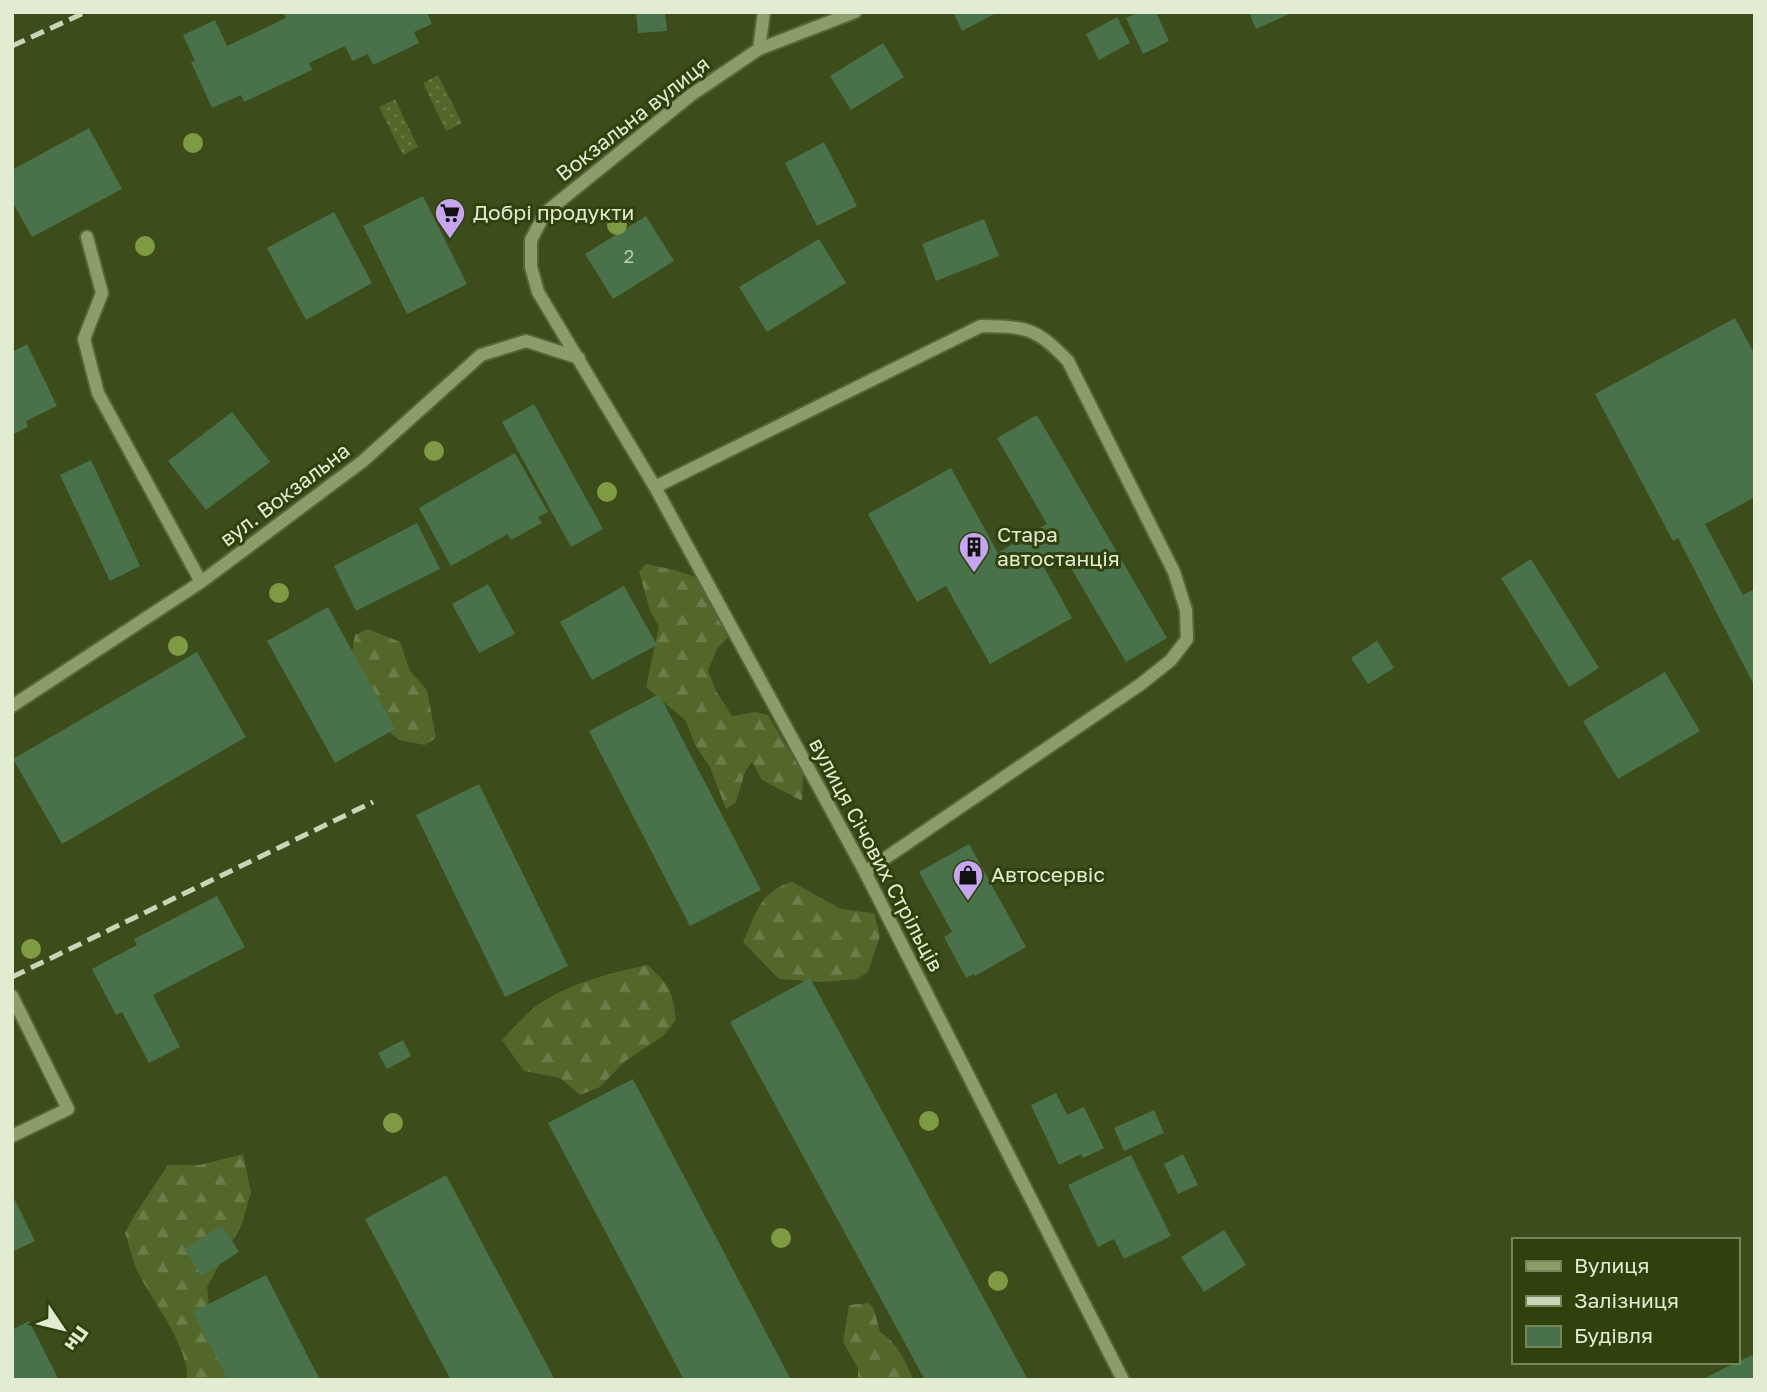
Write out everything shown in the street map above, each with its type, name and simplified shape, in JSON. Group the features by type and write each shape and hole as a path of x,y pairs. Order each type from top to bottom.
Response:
{"street":[{"path":"759,49 764,12"},
{"name":"Вокзальна вулиця","path":"579,358 538,292 531,267 531,240 545,213 691,95 759,49 855,12"},
{"path":"88,237 102,293 84,339 98,393 201,582"},
{"path":"655,487 981,326 1020,327 1048,340 1068,362 1174,572 1186,610 1187,639 1171,660 1141,684 865,872"},
{"name":"вул. Вокзальна","path":"12,706 201,582 363,461 481,355 526,341 579,358"},
{"name":"вулиця Січових Стрільців","path":"579,358 655,487 865,872 1123,1380"},
{"path":"12,996 68,1109 12,1136"}],"green space":[{"path":"438,75 462,123 446,131 423,83"},
{"path":"395,99 418,147 403,155 379,107"},
{"path":"646,564 692,576 708,585 714,592 729,636 717,649 708,670 716,691 732,716 755,712 768,715 803,774 802,801 762,780 752,762 745,772 736,802 726,809 710,767 695,745 686,721 646,687 659,626 650,611 639,571"},
{"path":"368,629 400,642 410,671 427,690 436,738 425,745 399,740 379,723 350,664 355,635"},
{"path":"792,882 841,909 874,913 880,936 868,972 857,979 822,982 779,979 743,942 765,898 781,886"},
{"path":"647,965 669,989 676,1020 663,1036 624,1062 600,1087 580,1095 560,1078 524,1071 502,1040 529,1012 555,995 600,977"},
{"path":"243,1154 251,1192 242,1224 207,1287 211,1328 234,1380 187,1380 182,1353 137,1270 125,1233 168,1165 200,1165"},
{"path":"869,1303 874,1309 880,1332 896,1347 914,1380 858,1380 858,1368 843,1342 849,1305"}],"building":[{"path":"283,12 427,12 432,24 414,32 419,43 373,65 368,54 352,61 345,46 309,63 312,70 244,102 241,95 212,108 191,62 195,61 183,35 215,20 227,46 286,18"},
{"path":"636,12 665,12 667,31 638,33"},
{"path":"953,12 998,12 962,31"},
{"path":"1139,12 1156,12 1169,41 1143,54 1126,18"},
{"path":"1249,12 1294,12 1256,29"},
{"path":"1117,17 1130,43 1099,60 1086,34"},
{"path":"883,43 904,77 851,110 830,76"},
{"path":"89,128 122,189 32,237 12,201 12,170"},
{"path":"824,142 857,206 817,226 785,163"},
{"path":"423,196 467,284 407,314 363,226"},
{"path":"334,212 372,283 306,320 267,248"},
{"path":"646,216 674,261 613,299 585,254"},
{"path":"984,219 999,256 936,281 922,244"},
{"path":"819,239 846,283 767,332 739,287"},
{"path":"1735,318 1755,355 1755,497 1705,524 1743,595 1755,589 1755,687 1678,538 1673,541 1595,394"},
{"path":"27,344 57,406 26,421 28,427 12,435 12,352"},
{"path":"534,404 603,529 571,547 502,422"},
{"path":"232,412 270,462 206,510 168,461"},
{"path":"1037,415 1167,638 1126,662 1061,551 1041,562 1072,618 990,664 946,586 917,602 868,514 951,468 998,553 1047,524 997,438"},
{"path":"515,453 548,512 538,517 542,523 511,540 508,534 451,566 419,508"},
{"path":"91,460 140,566 110,581 60,475"},
{"path":"417,523 440,569 356,611 334,566"},
{"path":"1531,559 1599,668 1569,687 1501,578"},
{"path":"488,584 515,634 479,653 452,604"},
{"path":"624,586 657,645 592,680 560,622"},
{"path":"328,607 395,729 335,763 267,641"},
{"path":"1377,641 1394,668 1368,684 1351,658"},
{"path":"197,652 246,737 62,844 13,759"},
{"path":"1665,672 1700,731 1618,779 1583,721"},
{"path":"659,694 761,890 690,926 589,731"},
{"path":"479,784 568,966 505,997 416,815"},
{"name":"Автосервіс","path":"969,844 1026,947 975,976 974,974 966,978 944,937 952,932 919,872"},
{"path":"217,896 245,947 153,995 180,1047 149,1063 122,1012 116,1015 92,969 137,945 134,939"},
{"path":"810,978 1028,1380 925,1380 730,1022"},
{"path":"403,1040 411,1056 387,1069 378,1053"},
{"path":"633,1079 791,1380 684,1380 548,1123"},
{"path":"1056,1093 1067,1115 1084,1107 1104,1148 1083,1158 1081,1154 1059,1165 1031,1105"},
{"path":"1154,1110 1164,1133 1124,1151 1114,1128"},
{"path":"1183,1154 1198,1185 1178,1194 1164,1164"},
{"path":"1131,1155 1171,1236 1124,1259 1114,1239 1098,1247 1068,1185"},
{"path":"446,1175 555,1380 451,1380 365,1219"},
{"path":"12,1194 35,1241 12,1252"},
{"path":"222,1225 239,1252 201,1276 185,1249"},
{"path":"1224,1230 1246,1265 1204,1292 1181,1257"},
{"path":"266,1275 320,1380 228,1380 193,1312"},
{"path":"29,1321 59,1380 12,1380 12,1330"},
{"path":"1755,1354 1755,1380 1701,1380 1733,1364 1739,1364 1739,1361"}],"railway":[{"path":"12,46 86,12"},
{"path":"12,977 373,802"}],"place":[{"name":"Добрі продукти","path":"450,240"},
{"name":"Стара автостанція","path":"974,574"},
{"name":"Автосервіс","path":"968,902"}]}
